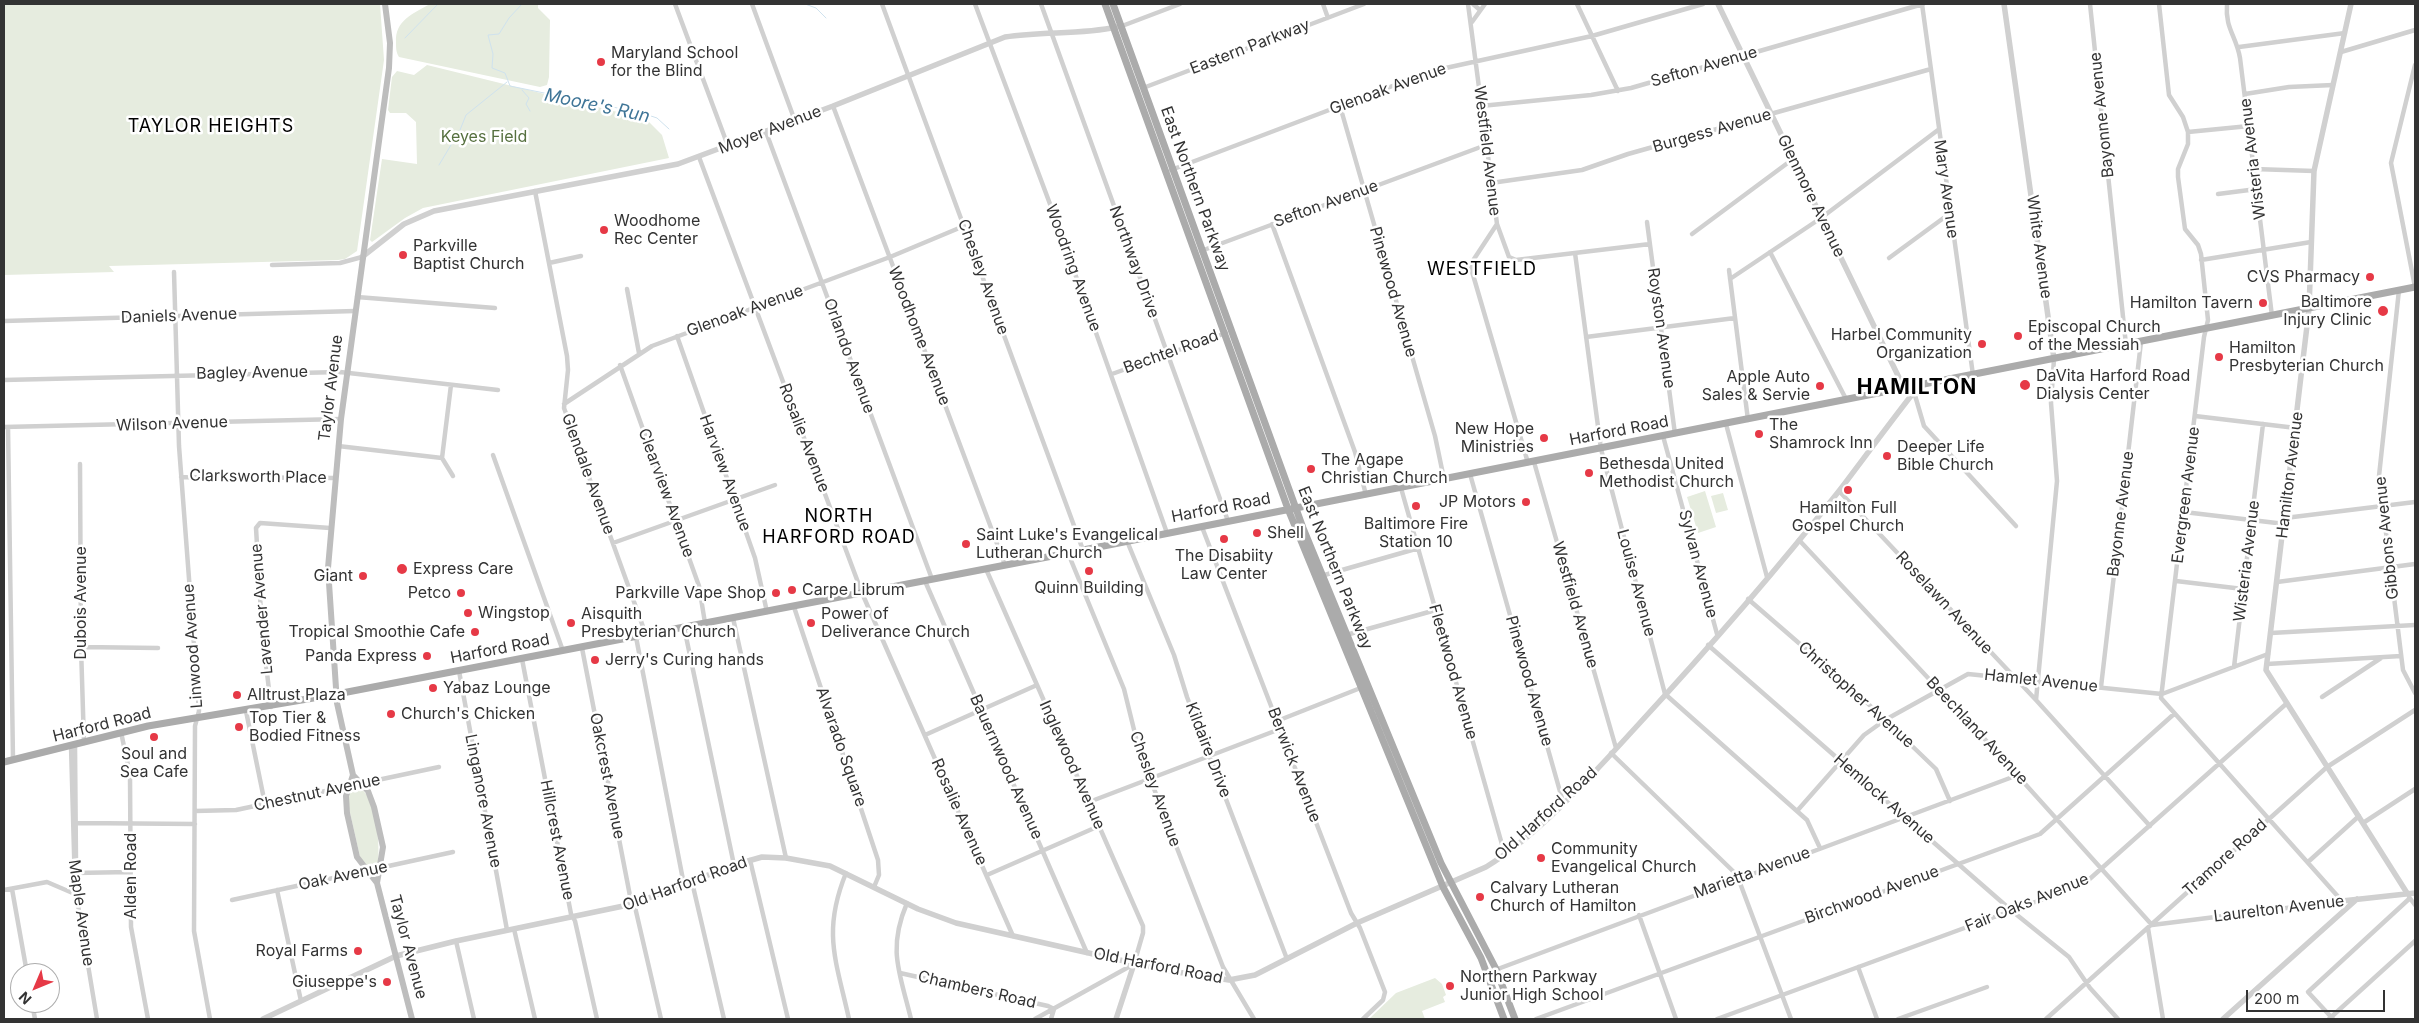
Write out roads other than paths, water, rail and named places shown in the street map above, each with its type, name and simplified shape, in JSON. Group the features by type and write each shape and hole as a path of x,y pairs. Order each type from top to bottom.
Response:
{"main road":[{"name":"Taylor Avenue","path":"385,4 390,43 389,68 346,372 330,528 328,568 337,694 353,775 346,796 347,813 358,857 377,883 410,1018"},
{"name":"East Northern Parkway","path":"1105,4 1136,90 1169,170 1292,509 1319,577 1413,802 1451,883 1496,969 1515,1019"},
{"name":"East Northern Parkway","path":"1114,4 1144,88 1169,170"},
{"name":"Harford Road","path":"4,762 73,746 121,732 582,648 986,568 1068,554 1904,388 1914,389 1973,375 2415,287"},
{"name":"Taylor Avenue","path":"353,775 370,795 374,807 382,847 377,883"},
{"name":"East Northern Parkway","path":"1413,802 1443,887 1487,973 1504,1019"}],"street":[{"path":"675,4 728,146"},
{"path":"752,4 795,121"},
{"name":"Chesley Avenue","path":"882,4 1083,550"},
{"name":"Woodring Avenue","path":"975,4 1112,374 1167,533"},
{"name":"Northway Drive","path":"1041,4 1228,521"},
{"name":"Moyer Avenue","path":"362,257 404,224 428,212 667,166 699,157 795,121 990,43 1019,35 1074,34 1113,28 1180,4"},
{"path":"1322,4 1328,18"},
{"name":"Eastern Parkway","path":"1136,90 1364,4"},
{"name":"Westfield Avenue","path":"1468,4 1472,22 1497,224 1474,259 1471,268 1616,748"},
{"path":"1473,4 1480,10"},
{"path":"1472,22 1485,4"},
{"path":"1577,4 1618,91"},
{"name":"Glenoak Avenue","path":"1169,170 1432,71 1592,36 1704,4"},
{"name":"Glenmore Avenue","path":"1718,4 1904,388"},
{"name":"Sefton Avenue","path":"1481,106 1618,91 1922,4"},
{"name":"Mary Avenue","path":"1922,4 1949,214 1973,375"},
{"name":"White Avenue","path":"2004,4 2054,359 2051,403 2058,481 2036,700"},
{"name":"Bayonne Avenue","path":"2090,4 2126,345"},
{"path":"2159,4 2169,95 2183,116 2188,132 2249,126"},
{"name":"Wisteria Avenue","path":"2228,4 2227,22 2239,47 2272,316"},
{"name":"Hamilton Avenue","path":"2266,664 2285,521 2309,309 2314,171 2351,4"},
{"path":"2341,52 2415,30"},
{"path":"2239,47 2345,33"},
{"path":"2415,65 2391,163 2415,287"},
{"name":"Burgess Avenue","path":"1491,183 1582,170 1628,154 1931,69"},
{"path":"2245,94 2289,87 2333,85"},
{"name":"Woodhome Avenue","path":"833,106 1005,565"},
{"name":"Pinewood Avenue","path":"1340,106 1434,436 1444,480"},
{"path":"1730,279 1821,218 1938,130"},
{"name":"Orlando Avenue","path":"766,132 932,579"},
{"name":"Evergreen Avenue","path":"2162,694 2208,320 2198,245 2185,229 2178,177 2178,169 2188,144 2188,132"},
{"name":"Sefton Avenue","path":"1199,252 1486,145"},
{"name":"Rosalie Avenue","path":"699,157 862,593 1013,936"},
{"path":"1692,234 1793,159"},
{"path":"2254,169 2314,171"},
{"path":"2218,194 2256,189"},
{"name":"Glendale Avenue","path":"535,191 568,362 564,404 646,635"},
{"path":"1889,258 1949,214"},
{"name":"Royston Avenue","path":"1647,222 1675,434"},
{"path":"1272,224 1355,452 1366,494"},
{"path":"1497,224 1509,257 1519,260 1650,244"},
{"name":"Glenoak Avenue","path":"564,404 620,365 640,353 677,336 890,257 964,226"},
{"path":"2201,260 2311,242"},
{"path":"1770,252 1846,400"},
{"name":"Louise Avenue","path":"1575,253 1601,448 1665,694"},
{"path":"549,263 581,256"},
{"path":"272,266 340,264 362,257"},
{"path":"1730,270 1748,420"},
{"name":"Linwood Avenue","path":"174,272 180,477 199,711 195,726 194,931 210,1019"},
{"path":"627,289 640,353"},
{"name":"Gibbons Avenue","path":"2400,290 2379,472 2401,656 2405,676 2415,693"},
{"path":"356,297 495,308"},
{"name":"Daniels Avenue","path":"4,320 355,311"},
{"path":"1586,337 1735,318"},
{"name":"Bechtel Road","path":"1112,374 1228,332"},
{"name":"Harview Avenue","path":"677,336 759,569 768,612"},
{"name":"Bayonne Avenue","path":"2100,687 2141,342"},
{"name":"Clearview Avenue","path":"620,365 699,586 705,623"},
{"name":"Bagley Avenue","path":"4,380 346,372 498,390"},
{"path":"451,385 442,458 453,476"},
{"path":"1914,389 1924,426 2016,526"},
{"name":"Old Harford Road","path":"262,1019 396,956 456,941 633,904 734,865 767,857 823,864 846,873 907,904 947,920 1013,936 1190,975 1229,980 1255,975 1357,923 1443,887 1505,855 1563,802 1665,694 1799,540 1839,490 1914,389"},
{"path":"2195,416 2296,428"},
{"name":"Wilson Avenue","path":"6,427 341,419"},
{"path":"1726,424 1767,577"},
{"name":"Wisteria Avenue","path":"2234,667 2263,424"},
{"path":"6,427 13,760"},
{"name":"Sylvan Avenue","path":"1663,436 1717,634"},
{"path":"338,446 442,458"},
{"path":"493,455 563,651"},
{"name":"Dubois Avenue","path":"80,464 81,647 84,742"},
{"name":"Pinewood Avenue","path":"1470,474 1563,802"},
{"name":"Clarksworth Place","path":"180,477 335,478"},
{"path":"612,543 775,485"},
{"name":"Fleetwood Avenue","path":"1401,488 1505,855"},
{"name":"Roselawn Avenue","path":"1839,490 2036,700 2150,826"},
{"path":"2184,512 2252,520 2285,521 2415,502"},
{"name":"Lavender Avenue","path":"271,706 262,630 256,528 260,523 330,528"},
{"name":"Berwick Avenue","path":"1202,526 1280,729 1385,992 1385,997 1381,1002 1362,1019"},
{"name":"Beechland Avenue","path":"1799,540 2018,775 2150,927"},
{"name":"Kildaire Drive","path":"1127,541 1174,655 1187,697 1287,959"},
{"path":"1319,577 1418,548"},
{"name":"Chesley Avenue","path":"1068,554 1124,689 1136,740 1229,980 1254,1019"},
{"path":"2277,582 2415,564"},
{"name":"Inglewood Avenue","path":"986,568 1143,926 1134,964"},
{"name":"Bauernwood Avenue","path":"925,581 1087,953"},
{"path":"2176,581 2243,589"},
{"name":"Christopher Avenue","path":"1748,599 1885,720 1936,768 1950,801"},
{"name":"Alvarado Square","path":"794,606 878,860 879,875 874,887"},
{"path":"1344,635 1436,610"},
{"path":"733,618 786,858"},
{"path":"2271,633 2415,625"},
{"path":"684,627 734,865"},
{"path":"636,637 684,885"},
{"name":"Hemlock Avenue","path":"1708,645 2012,911 2069,957 2086,983 2118,1019"},
{"path":"81,647 158,648"},
{"name":"Oakcrest Avenue","path":"582,648 633,904 661,1019"},
{"name":"Hamlet Avenue","path":"1797,810 1859,739 1885,720 1968,674 2162,694 2268,654"},
{"path":"2401,656 2266,664 2267,673 2286,704 2415,906"},
{"path":"2322,697 2381,658"},
{"name":"Hillcrest Avenue","path":"522,659 573,918 597,1019"},
{"name":"Linganore Avenue","path":"459,671 507,930"},
{"path":"926,735 1037,685"},
{"path":"1277,721 1365,686"},
{"path":"1665,694 1797,810 1811,824 1820,848"},
{"path":"2162,694 2162,701 2342,901"},
{"name":"Fair Oaks Avenue","path":"1717,1019 2084,884 2102,870 2286,704"},
{"path":"246,710 265,804"},
{"name":"Tramore Road","path":"2046,1019 2327,767 2415,710"},
{"name":"Birchwood Avenue","path":"1536,1019 2040,834 2174,714"},
{"path":"1089,802 1280,729"},
{"name":"Alden Road","path":"121,732 130,775 130,927 148,1019"},
{"path":"73,746 77,823 75,834"},
{"name":"Maple Avenue","path":"73,746 76,894 97,1019"},
{"path":"1611,753 1739,879 1791,1019"},
{"name":"Chestnut Avenue","path":"195,811 227,812 439,766"},
{"name":"Marietta Avenue","path":"1487,973 2018,775"},
{"path":"2363,823 2415,789"},
{"path":"2308,862 2359,816"},
{"path":"77,823 194,824"},
{"path":"987,875 1099,826"},
{"name":"Oak Avenue","path":"232,900 453,852"},
{"path":"750,860 788,1019"},
{"path":"75,873 130,872"},
{"path":"846,873 836,901 832,929 833,946 850,1019"},
{"path":"4,890 47,882 76,894"},
{"path":"692,882 724,1019"},
{"path":"12,889 25,963"},
{"path":"277,890 301,1001"},
{"name":"Laurelton Avenue","path":"2150,927 2357,899 2408,896 2415,893"},
{"path":"2408,896 2308,992 2331,1019 2415,941"},
{"path":"2223,1019 2357,899"},
{"path":"907,904 895,945 911,1019"},
{"path":"1639,915 1676,1019"},
{"path":"2150,927 2163,1019"},
{"path":"514,929 535,1019"},
{"path":"456,941 474,1019"},
{"path":"1035,1019 1134,964"},
{"path":"1116,1019 1134,964"},
{"path":"1858,967 1878,1019"},
{"name":"Chambers Road","path":"900,974 1054,1009"},
{"path":"1898,1019 1987,986"},
{"path":"1051,1019 1054,1009"}],"waterway":[{"name":"Moore's Run","path":"405,38 438,4"},
{"name":"Moore's Run","path":"522,4 509,18 499,34 488,35 493,54 492,68 505,73 510,86 642,113 657,118 669,129"},
{"path":"805,4 816,8 826,18"},
{"name":"Moore's Run","path":"439,165 460,130 466,115 507,82"},
{"name":"Moore's Run","path":"522,90 529,98 526,104 530,111"}],"place":[{"name":"Maryland School for the Blind","path":"601,62"},
{"name":"Woodhome Rec Center","path":"604,230"},
{"name":"Parkville Baptist Church","path":"403,255"},
{"name":"CVS Pharmacy","path":"2370,277"},
{"name":"Hamilton Tavern","path":"2263,303"},
{"name":"Baltimore Injury Clinic","path":"2383,311"},
{"name":"Episcopal Church of the Messiah","path":"2018,336"},
{"name":"Harbel Community Organization","path":"1982,344"},
{"name":"Hamilton Presbyterian Church","path":"2219,357"},
{"name":"DaVita Harford Road Dialysis Center","path":"2025,385"},
{"name":"Apple Auto Sales & Servie","path":"1820,386"},
{"name":"The Shamrock Inn","path":"1759,434"},
{"name":"New Hope Ministries","path":"1544,438"},
{"name":"Deeper Life Bible Church","path":"1887,456"},
{"name":"The Agape Christian Church","path":"1311,469"},
{"name":"Bethesda United Methodist Church","path":"1589,473"},
{"name":"Hamilton Full Gospel Church","path":"1848,490"},
{"name":"JP Motors","path":"1526,502"},
{"name":"Baltimore Fire Station 10","path":"1416,506"},
{"name":"Shell","path":"1257,533"},
{"name":"The Disabiity Law Center","path":"1224,539"},
{"name":"Saint Luke's Evangelical Lutheran Church","path":"966,544"},
{"name":"Express Care","path":"402,569"},
{"name":"Quinn Building","path":"1089,571"},
{"name":"Giant","path":"363,576"},
{"name":"Carpe Librum","path":"792,590"},
{"name":"Petco","path":"461,593"},
{"name":"Parkville Vape Shop","path":"776,593"},
{"name":"Wingstop","path":"468,613"},
{"name":"Aisquith Presbyterian Church","path":"571,623"},
{"name":"Power of Deliverance Church","path":"811,623"},
{"name":"Tropical Smoothie Cafe","path":"475,632"},
{"name":"Panda Express","path":"427,656"},
{"name":"Jerry's Curing hands","path":"595,660"},
{"name":"Yabaz Lounge","path":"433,688"},
{"name":"Alltrust Plaza","path":"237,695"},
{"name":"Church's Chicken","path":"391,714"},
{"name":"Top Tier & Bodied Fitness","path":"239,727"},
{"name":"Soul and Sea Cafe","path":"154,737"},
{"name":"Community Evangelical Church","path":"1541,858"},
{"name":"Calvary Lutheran Church of Hamilton","path":"1480,897"},
{"name":"Royal Farms","path":"358,951"},
{"name":"Giuseppe's","path":"387,982"},
{"name":"Northern Parkway Junior High School","path":"1450,986"}],"district":[{"name":"TAYLOR HEIGHTS","path":"211,127"},
{"name":"WESTFIELD","path":"1482,270"},
{"name":"HAMILTON","path":"1917,388"},
{"name":"NORTH HARFORD ROAD","path":"839,527"}],"park label":[{"name":"Keyes Field","path":"484,137"}]}
